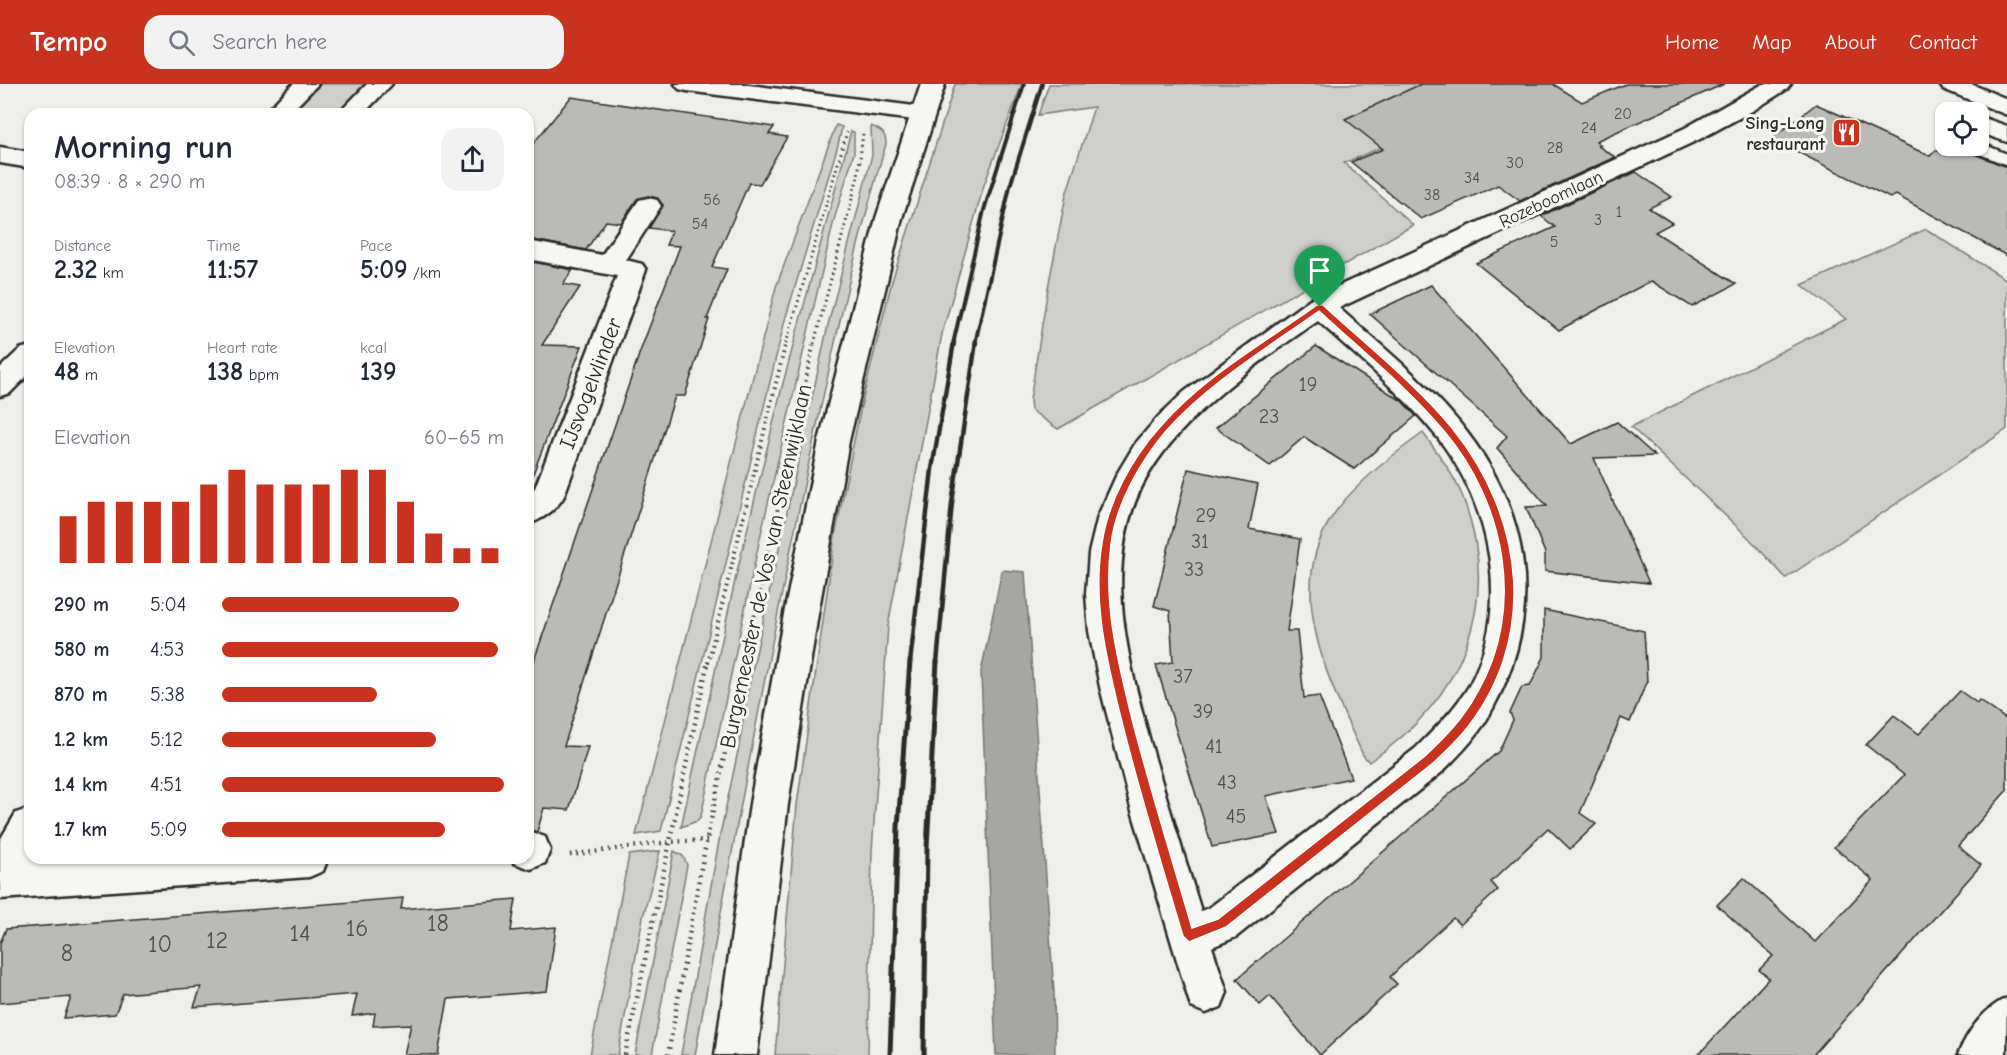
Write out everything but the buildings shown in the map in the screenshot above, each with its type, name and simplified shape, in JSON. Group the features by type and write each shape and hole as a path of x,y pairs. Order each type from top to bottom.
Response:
{"street":[{"path":"282,108 306,84"},
{"path":"356,108 380,84"},
{"path":"687,84 922,114"},
{"name":"Burgemeester de Vos van Steenwijklaan","path":"736,1055 769,804 801,614 834,441 889,218 933,84"},
{"name":"Rozeboomlaan","path":"1206,992 1136,756 1112,658 1103,596 1106,544 1111,522 1124,489 1142,458 1162,430 1186,405 1320,307 1706,127 1779,84"},
{"path":"1951,84 1973,102"},
{"path":"1989,106 2007,108"},
{"path":"1989,128 2007,135"},
{"path":"0,155 24,159"},
{"path":"609,265 648,206"},
{"name":"IJsvogelvlinder","path":"534,251 633,270 548,496 534,506"},
{"path":"1189,936 1222,923 1429,760 1459,730 1481,697 1497,663 1507,627 1510,591 1507,555 1499,521 1486,488 1469,458 1448,429 1423,403 1320,307"},
{"path":"0,385 24,362"},
{"path":"0,878 24,836"},
{"path":"0,878 216,864"}],"lane":[{"path":"1989,152 2007,160"}],"path":[{"name":"Burgemeester de Vos van Steenwijklaan","path":"668,1055 706,840 790,446 818,325 858,176 863,108"},
{"path":"625,1055 696,710 785,348 863,108"},
{"path":"534,851 555,857 669,842 706,840"}],"shaded area":[{"path":"321,84 370,84 346,108 296,108"},
{"path":"955,84 1022,84 984,185 942,334 888,626 872,851 868,1055 775,1055 797,805 835,536 861,406 892,281"},
{"path":"1049,84 1501,84 1513,92 1344,163 1413,225 1058,429 1031,410 1030,400 1066,195 1094,107 1038,115"},
{"path":"836,125 842,127 838,145 785,320 661,831 636,835 776,287"},
{"path":"871,126 882,132 886,144 853,266 807,471 749,763 695,1055 681,1055 748,690 828,325 872,155"},
{"path":"851,131 854,132 854,153 834,220 760,538 701,816 697,821 681,827 736,576 782,387"},
{"path":"1926,229 2007,280 2007,429 1786,578 1747,536 1631,427 1846,319 1802,285"},
{"path":"1423,433 1444,463 1462,495 1474,535 1478,574 1476,611 1466,646 1450,679 1429,709 1401,737 1369,762 1363,755 1326,670 1317,639 1312,609 1311,578 1317,549 1338,508 1372,472"},
{"path":"1002,570 1025,572 1054,993 1055,1055 996,1055 981,672"},
{"path":"660,851 643,917 618,1055 590,1055 629,855"},
{"path":"674,851 683,856 687,865 652,1055 635,1055"}],"railway":[{"path":"953,344 984,210 1024,84"},
{"path":"975,344 1010,186 1042,84"},
{"path":"910,663 932,469 954,342"},
{"path":"937,663 952,503 976,342"},
{"path":"890,1055 898,827 910,661"},
{"path":"924,1055 927,848 937,661"}],"place":[{"name":"Sing-Long restaurant","path":"1846,133"}],"route":[{"path":"1320,307 1423,403 1448,429 1469,458 1486,488 1499,521 1507,555 1510,591 1507,627 1497,663 1481,697 1459,730 1429,760 1222,923 1189,936 1139,768 1112,658 1103,596 1106,544 1111,522 1124,489 1162,430 1186,405 1212,384 1320,307"}]}
